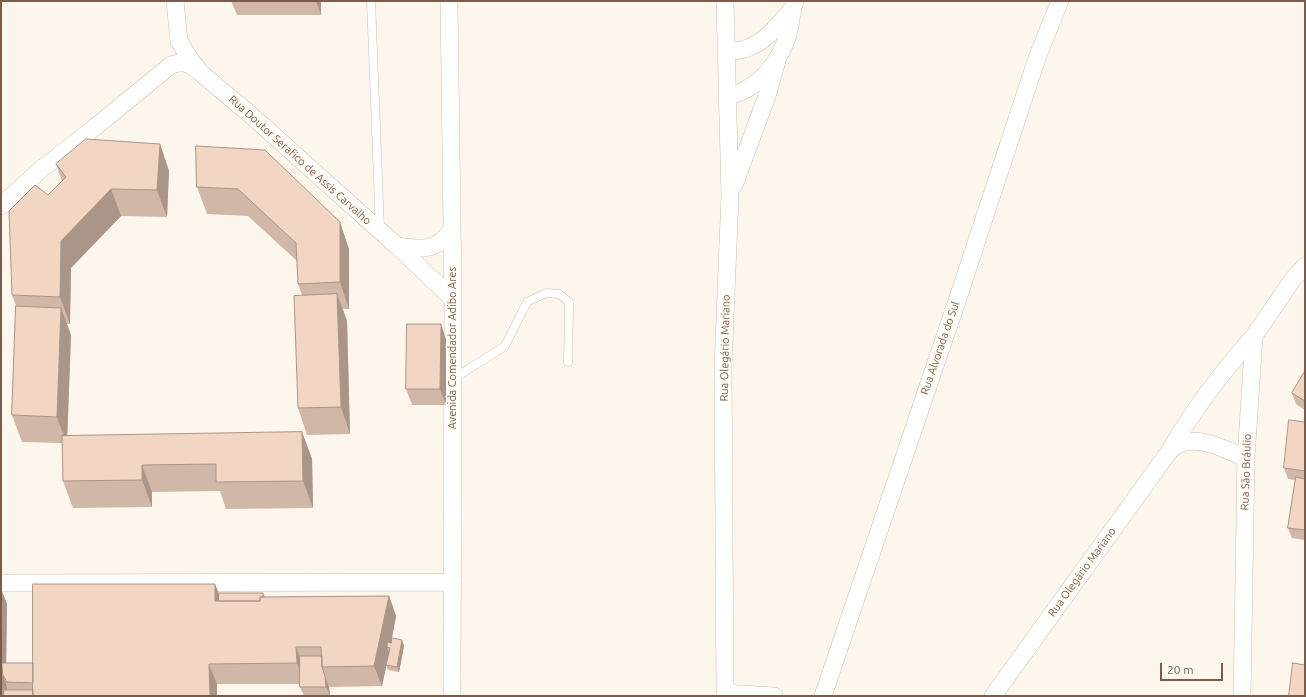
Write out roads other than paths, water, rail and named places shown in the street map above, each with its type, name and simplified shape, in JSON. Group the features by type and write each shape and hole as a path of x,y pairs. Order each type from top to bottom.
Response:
{"street":[{"path":"175,1 179,41 202,74"},
{"name":"Avenida Comendador Adibo Ares","path":"449,1 453,299 452,696"},
{"name":"Rua Olegário Mariano","path":"725,1 730,195 723,367 725,695"},
{"name":"Rua Alvorada do Sul","path":"823,696 962,286 1037,58 1060,1"},
{"path":"726,52 746,49 759,42 773,31 794,4"},
{"path":"730,195 767,96 777,61 788,34 794,4"},
{"path":"164,70 179,41"},
{"path":"727,97 754,84 763,77 777,61"},
{"name":"Rua Doutor Serafico de Assis Carvalho","path":"1,206 39,171 94,128 142,87 171,65 179,62 185,63 192,66 252,116 397,246 453,299"},
{"path":"397,246 418,249 429,248 442,242 452,231"},
{"path":"1254,336 1293,279 1305,266"},
{"name":"Rua Olegário Mariano","path":"993,696 1171,449 1183,428 1205,396 1227,367 1254,336"},
{"name":"Rua São Bráulio","path":"1242,696 1246,458 1254,336"},
{"path":"1171,449 1182,443 1193,441 1207,442 1246,458"},
{"path":"1,583 453,582"},
{"path":"725,695 774,696"}],"lane":[{"path":"371,1 380,231"},
{"path":"453,380 505,346 527,302 546,293 559,294 570,302 568,362"}]}
